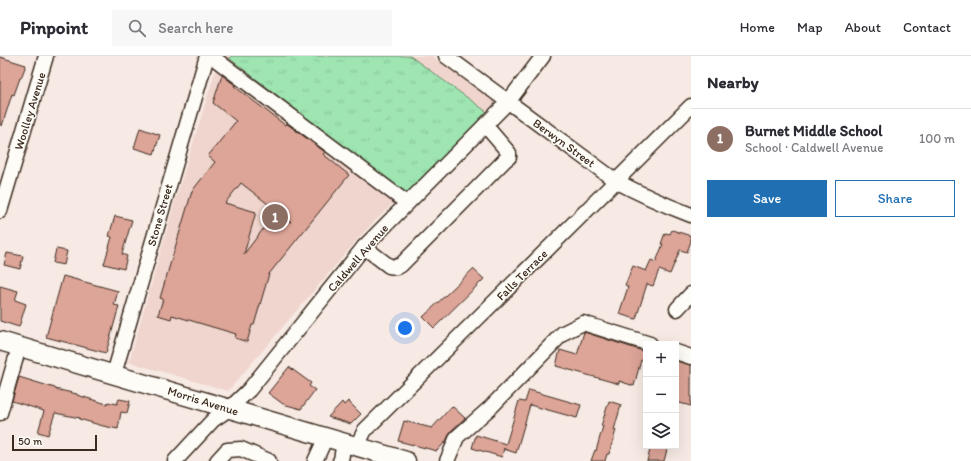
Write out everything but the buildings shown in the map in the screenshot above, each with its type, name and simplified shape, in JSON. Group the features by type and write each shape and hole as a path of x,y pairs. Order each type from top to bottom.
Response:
{"main road":[{"name":"Morris Avenue","path":"0,341 406,461"}],"street":[{"name":"Woolley Avenue","path":"0,211 46,56"},
{"name":"Stone Street","path":"114,374 207,56"},
{"path":"211,56 407,204"},
{"name":"Berwyn Street","path":"446,56 616,181 667,206 691,214"},
{"name":"Caldwell Avenue","path":"175,461 213,420 229,409 249,390 364,247 508,102 543,56"},
{"name":"Falls Terrace","path":"340,461 350,444 691,106"},
{"path":"364,247 389,266 396,267 401,265 509,157 509,153 485,125"},
{"path":"677,309 691,294"},
{"path":"448,461 457,437 491,406 563,333 583,323 643,342"},
{"path":"0,413 19,347"},
{"path":"679,353 691,357"},
{"path":"315,461 326,437"},
{"path":"217,461 227,450 241,449 270,461"}],"shaded area":[{"path":"220,56 432,56 496,102 364,232 228,391 129,362 175,201"}],"green space":[{"path":"231,56 410,56 487,112 408,196 230,59"}],"place":[{"name":"Burnet Middle School","path":"275,217"}]}
